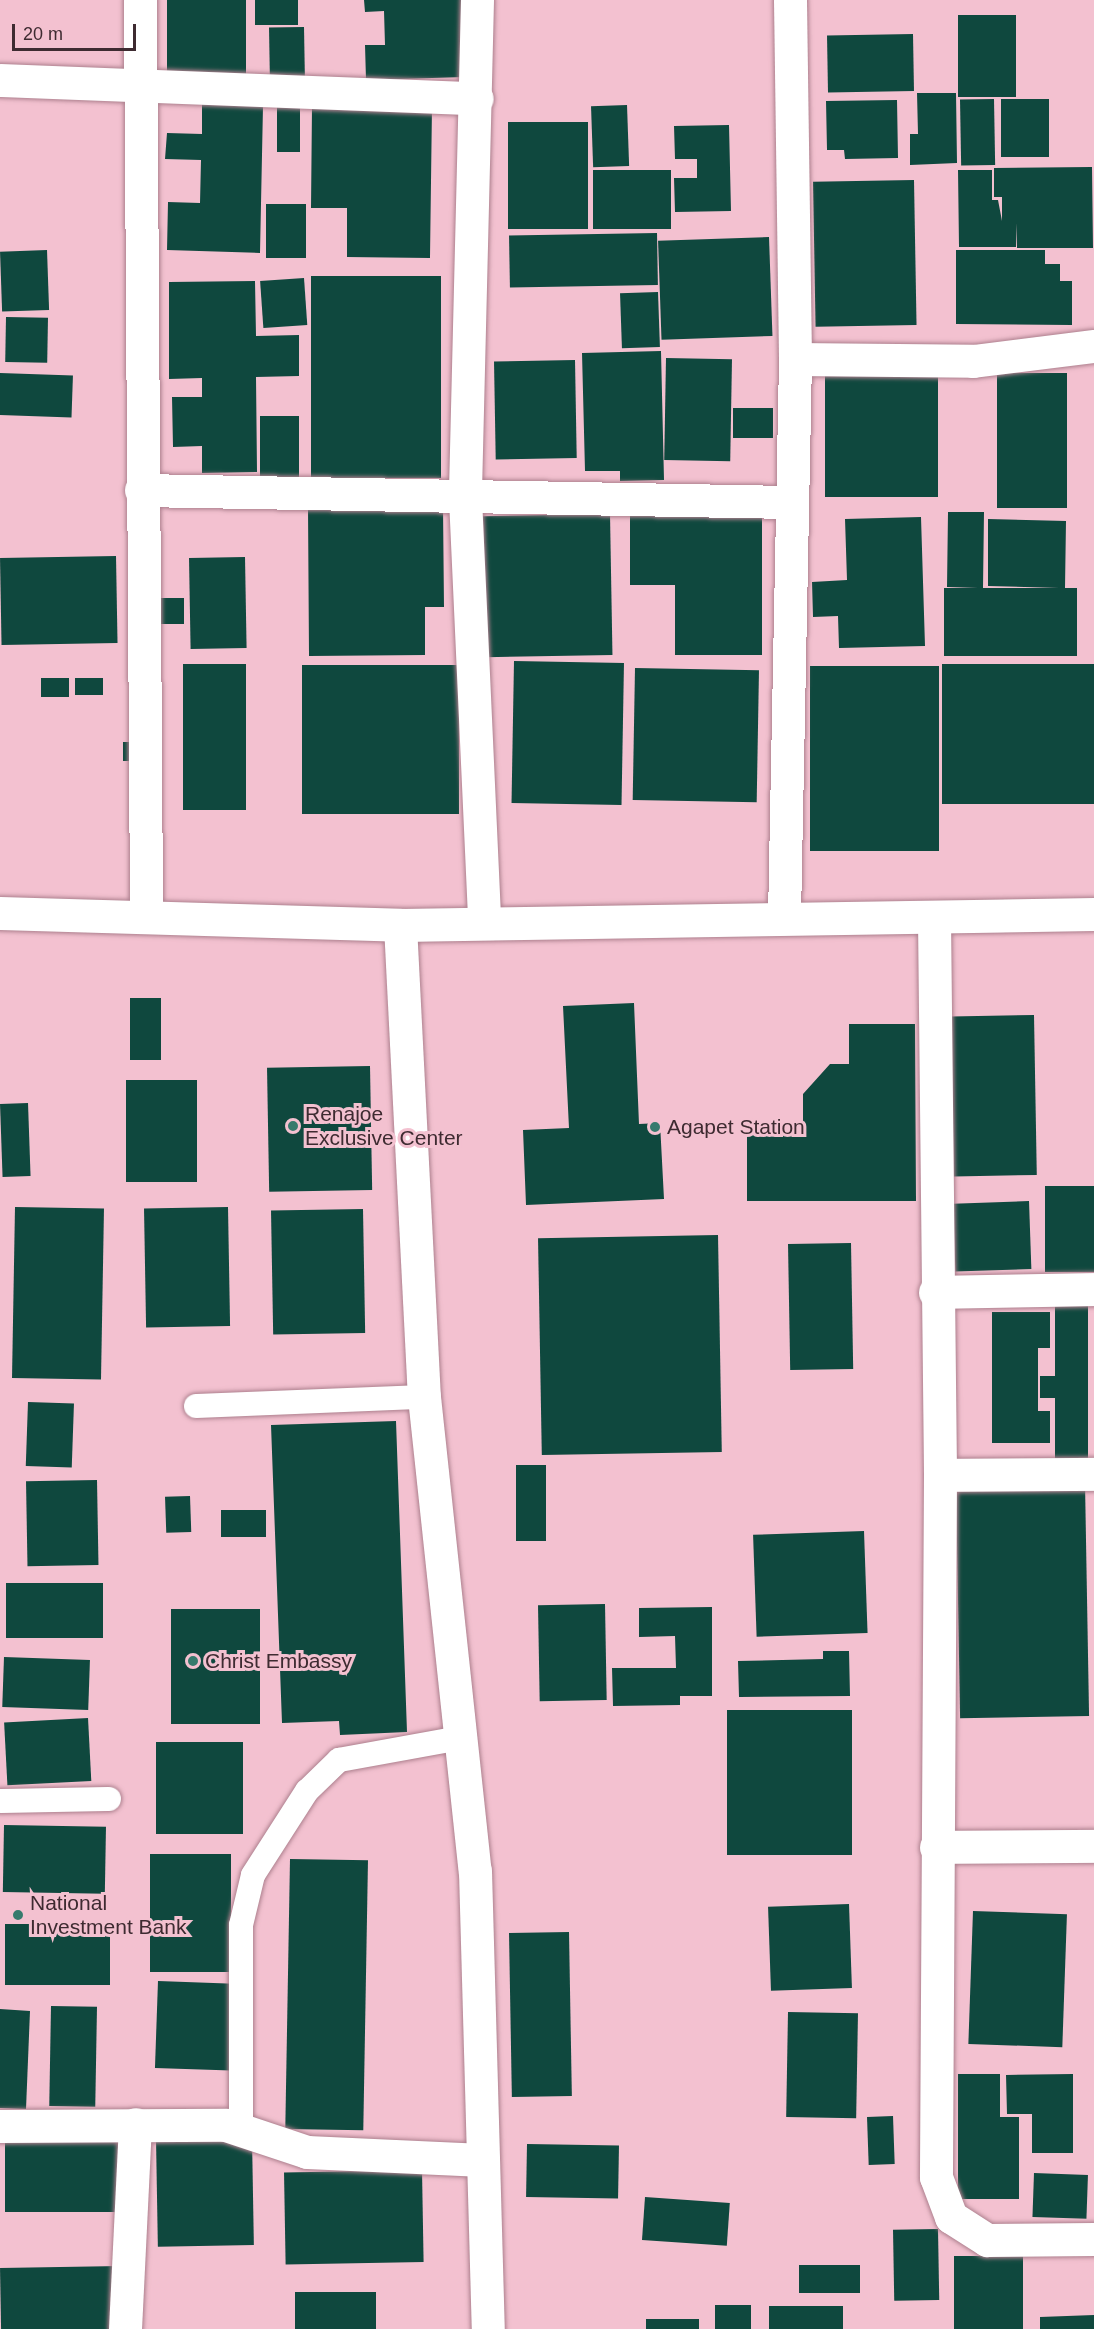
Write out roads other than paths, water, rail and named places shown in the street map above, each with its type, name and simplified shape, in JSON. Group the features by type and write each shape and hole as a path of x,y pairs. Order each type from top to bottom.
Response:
{"street":[{"path":"140,0 141,490 146,916"},
{"path":"477,0 477,98 465,498 484,921"},
{"path":"784,917 795,359 790,0"},
{"path":"0,80 477,98"},
{"path":"795,359 973,361 1094,346"},
{"path":"141,490 465,498 791,502"},
{"path":"0,913 400,925 484,921 784,917 934,918 1094,914"},
{"path":"934,918 935,1292 940,1475 936,1847 936,2177 951,2217 987,2240 1094,2239"},
{"path":"400,925 424,1397 475,1871 488,2329"},
{"path":"935,1292 1094,1289"},
{"path":"940,1475 1094,1474"},
{"path":"936,1847 1094,1846"},
{"path":"125,2329 135,2124"},
{"path":"0,2126 225,2125 307,2152 483,2160"}],"lane":[{"path":"196,1406 424,1397"},
{"path":"241,2132 241,1925 253,1875 307,1791 339,1760 460,1738"},
{"path":"0,1801 109,1799"}],"place":[{"name":"Renajoe Exclusive Center","path":"293,1126"},
{"name":"Agapet Station","path":"655,1127"},
{"name":"Christ Embassy","path":"193,1661"},
{"name":"National Investment Bank","path":"18,1915"}]}
